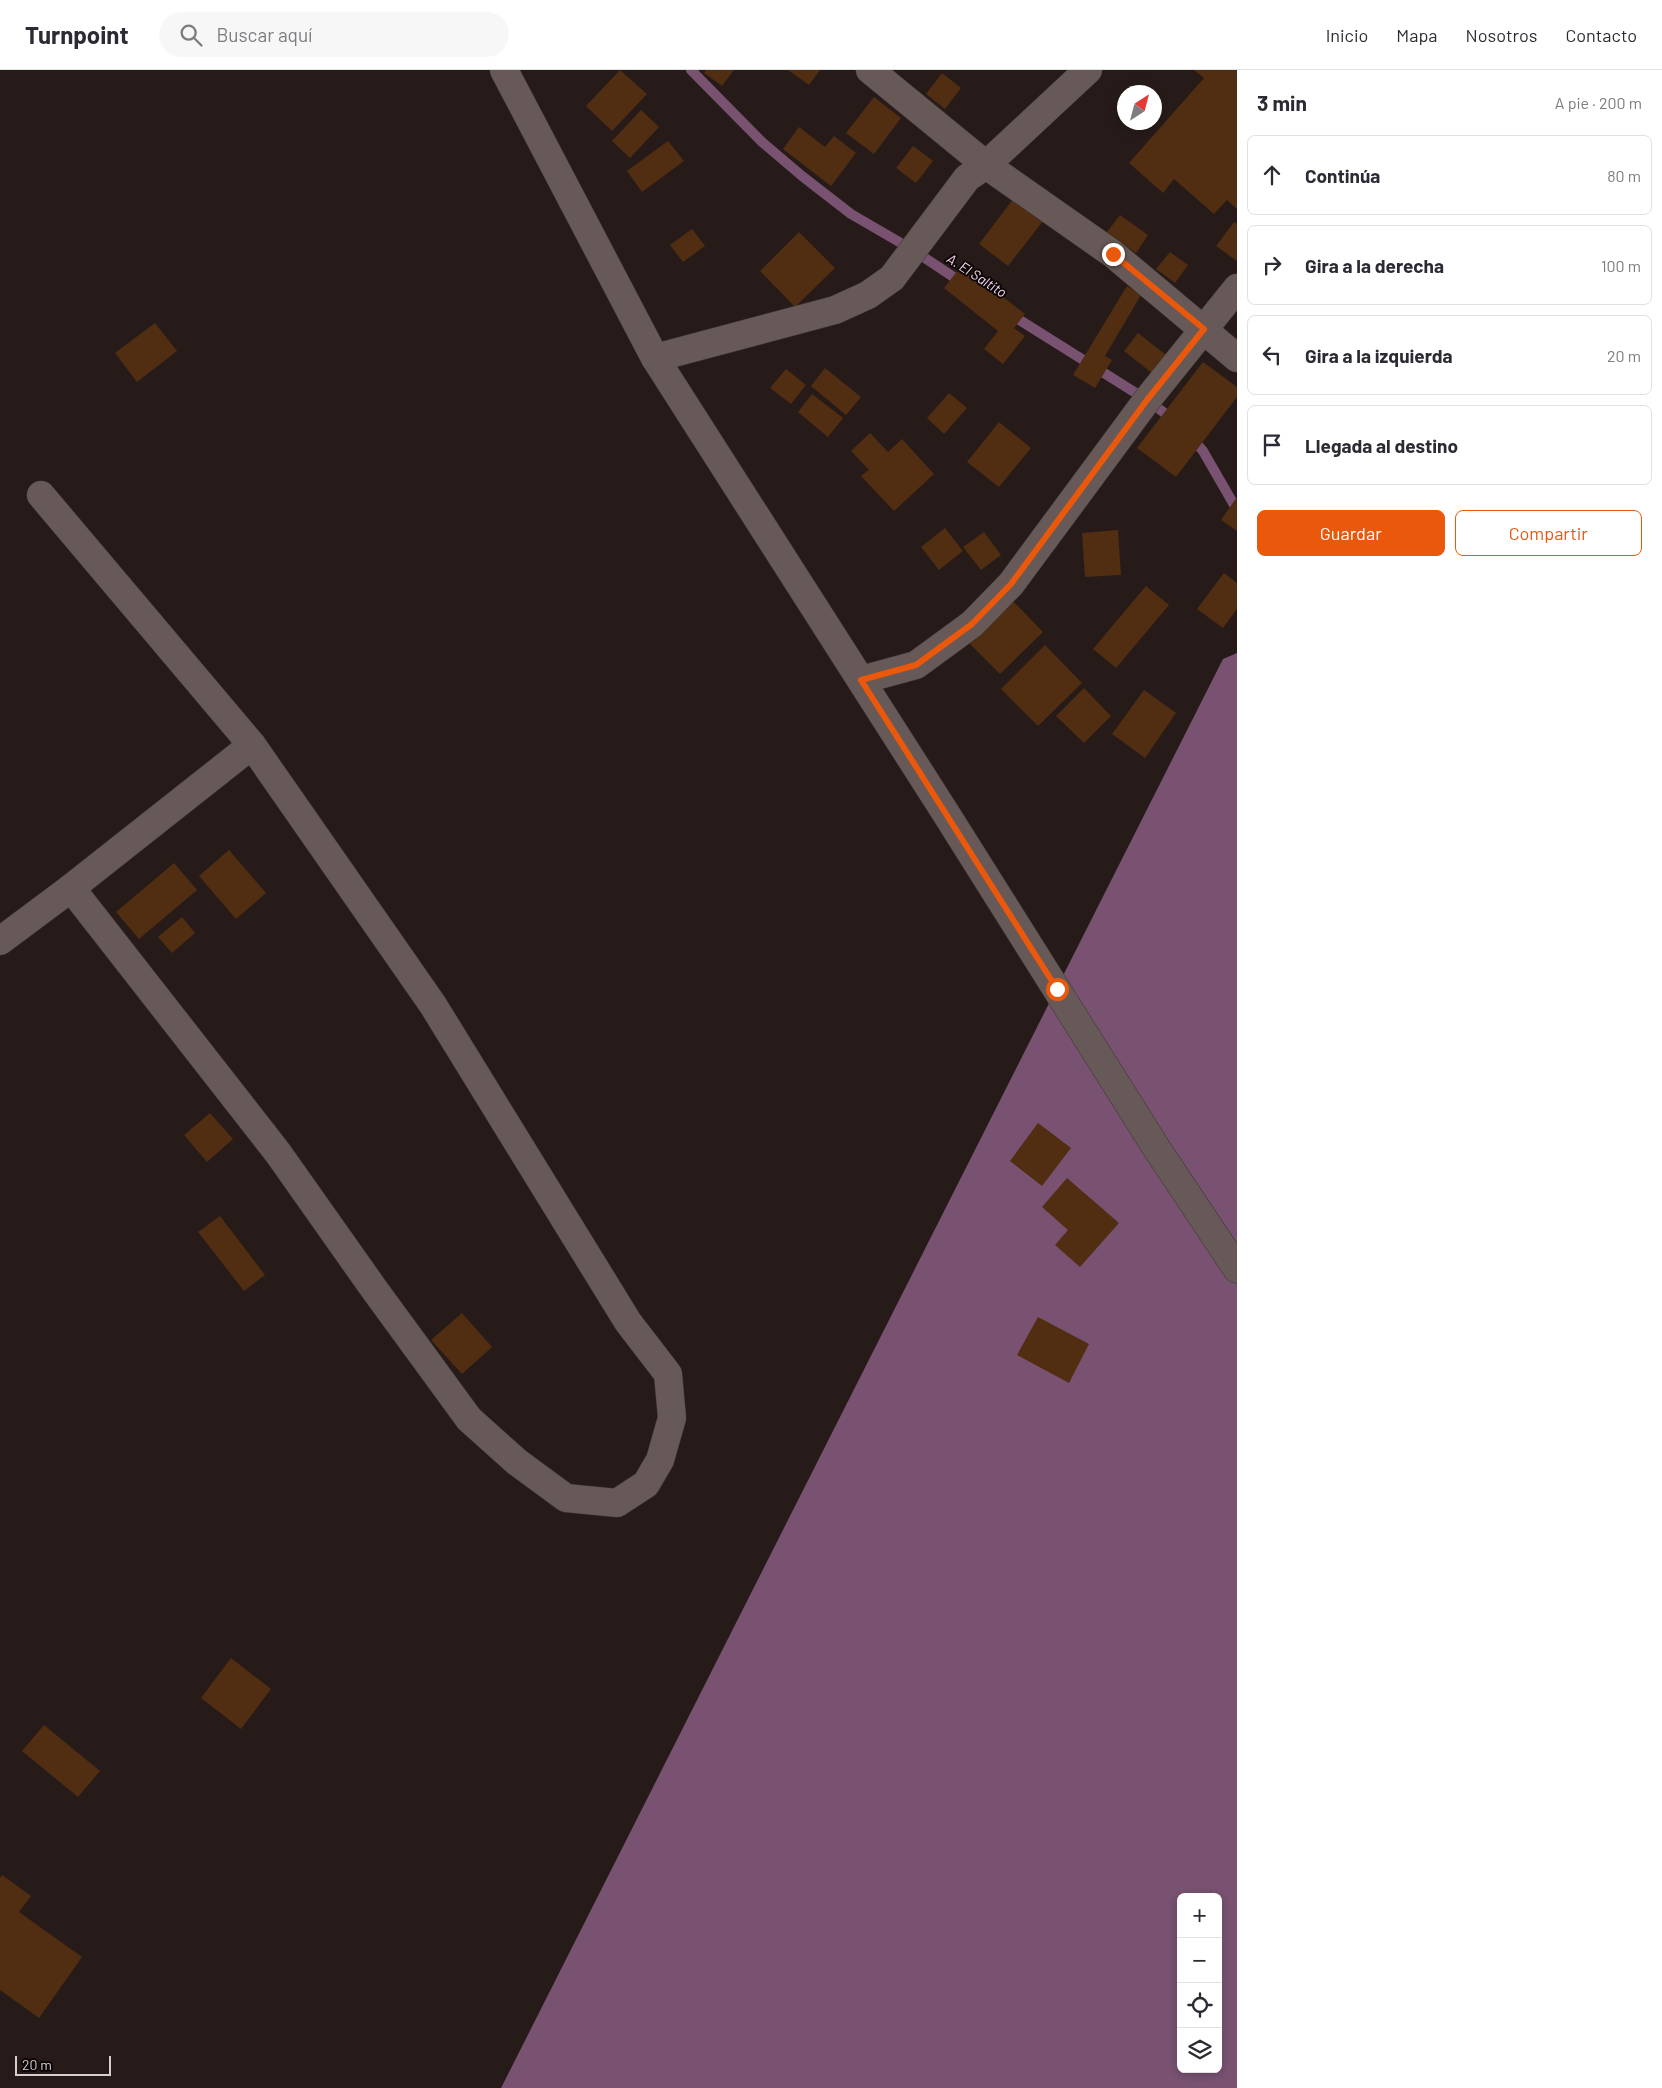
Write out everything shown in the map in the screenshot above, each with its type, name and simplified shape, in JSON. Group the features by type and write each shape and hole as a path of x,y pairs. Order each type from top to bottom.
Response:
{"street":[{"path":"504,70 655,358 1157,1148 1237,1269"},
{"path":"870,70 986,165 1113,254 1237,358"},
{"path":"655,358 835,310 868,295 892,278 967,178 986,165 1088,70"},
{"path":"861,680 916,665 972,624 1011,584 1147,400 1237,288"},
{"path":"41,495 252,745 434,1005 628,1322 668,1374 672,1418 660,1460 646,1484 617,1504 566,1498 517,1462 470,1419 374,1289 278,1153 71,888"},
{"path":"0,941 71,888 252,745"}],"shaded area":[{"path":"1237,653 1237,2088 501,2088 1223,659"}],"building":[{"path":"620,70 647,94 612,131 586,106"},
{"path":"706,70 734,70 722,86 704,73"},
{"path":"788,70 820,70 809,85"},
{"path":"1194,70 1237,70 1237,209 1227,200 1214,214 1174,179 1163,193 1129,163 1158,130 1162,130 1162,126 1204,78"},
{"path":"942,73 961,88 945,109 926,94"},
{"path":"874,97 901,118 874,154 846,133"},
{"path":"641,110 659,127 630,158 612,141"},
{"path":"799,127 825,147 834,136 856,153 831,186 783,149"},
{"path":"668,141 684,161 642,192 627,171"},
{"path":"913,146 933,161 916,183 896,168"},
{"path":"1014,198 1043,221 1008,266 979,244"},
{"path":"1120,215 1148,235 1136,253 1107,232"},
{"path":"1234,222 1237,224 1237,261 1216,246"},
{"path":"692,229 705,246 683,262 670,245"},
{"path":"799,232 835,268 795,307 760,271"},
{"path":"1170,252 1188,265 1175,283 1156,269"},
{"path":"962,265 1025,314 1014,328 1025,336 1003,364 984,349 998,331 944,288"},
{"path":"1127,286 1141,295 1105,356 1112,360 1095,388 1073,375"},
{"path":"155,323 177,351 137,382 115,353"},
{"path":"1138,333 1166,355 1152,373 1124,351"},
{"path":"1203,362 1237,387 1237,397 1176,477 1137,448"},
{"path":"825,368 861,397 846,415 811,386"},
{"path":"786,369 806,385 791,404 770,388"},
{"path":"949,393 967,408 944,434 927,418"},
{"path":"812,394 843,418 828,437 798,412"},
{"path":"999,422 1031,448 999,487 967,462"},
{"path":"870,433 888,452 902,439 934,474 894,511 861,476 869,470 851,451"},
{"path":"1237,497 1237,531 1221,520"},
{"path":"945,528 963,551 939,570 921,547"},
{"path":"1118,530 1121,575 1085,577 1082,533"},
{"path":"984,532 1001,555 981,570 963,547"},
{"path":"1224,573 1237,583 1237,609 1223,628 1197,609"},
{"path":"1146,586 1169,605 1116,668 1093,649"},
{"path":"1013,601 1043,632 1000,674 970,644"},
{"path":"1045,645 1082,683 1038,726 1001,689"},
{"path":"1084,688 1111,716 1084,743 1056,716"},
{"path":"1144,690 1176,713 1145,758 1112,734"},
{"path":"229,850 266,893 236,919 199,876"},
{"path":"174,863 197,890 139,939 116,912"},
{"path":"182,917 195,933 172,953 158,937"},
{"path":"210,1113 233,1139 207,1162 184,1135"},
{"path":"1038,1123 1071,1148 1042,1186 1010,1161"},
{"path":"1067,1178 1119,1223 1080,1267 1055,1245 1068,1230 1042,1207"},
{"path":"220,1216 265,1275 244,1291 198,1232"},
{"path":"462,1313 492,1347 462,1374 431,1340"},
{"path":"1038,1317 1089,1344 1069,1383 1017,1355"},
{"path":"231,1658 271,1689 241,1729 201,1698"},
{"path":"44,1725 100,1771 78,1797 22,1751"},
{"path":"2,1875 31,1896 19,1912 82,1957 39,2018 0,1990 0,1878"}],"waterway":[{"name":"A. El Saltito","path":"691,70 762,142 802,176 851,214 913,250 964,284"},
{"name":"A. El Saltito","path":"1010,314 1147,400 1174,420"},
{"name":"A. El Saltito","path":"1191,437 1203,451 1237,510"}],"route":[{"path":"1057,989 861,680 916,665 972,624 1011,584 1147,400 1204,329 1113,254"}]}
